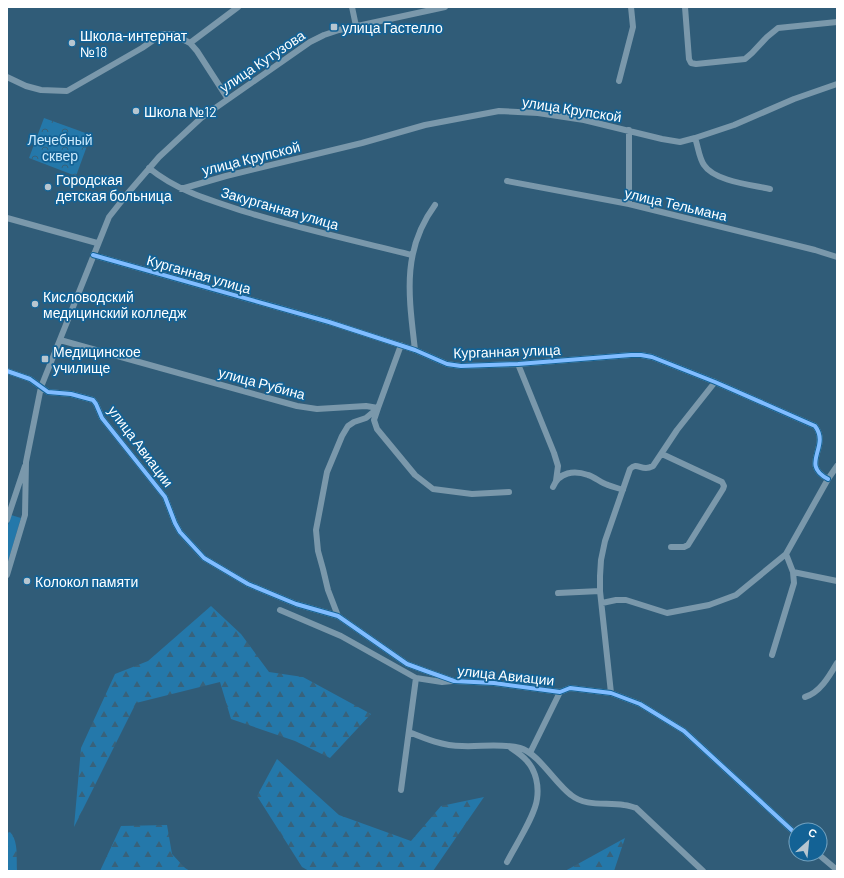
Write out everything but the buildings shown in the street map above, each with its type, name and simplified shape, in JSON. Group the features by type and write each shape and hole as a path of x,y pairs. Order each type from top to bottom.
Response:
{"street":[{"path":"190,43 238,7"},
{"path":"352,7 356,26"},
{"name":"улица Кутузова","path":"7,520 26,462 41,387 97,243 108,217 149,168 171,145 201,118 310,42 339,30 445,7"},
{"path":"619,81 633,27 631,7"},
{"path":"685,7 689,59 691,63 696,64 745,59 767,36 778,28 837,22"},
{"path":"7,77 26,86 41,90 67,90 142,48 163,34 173,34 190,43 197,50 228,98"},
{"name":"улица Крупской","path":"181,189 226,176 362,143 425,125 499,111 538,113 584,120 680,142 734,125 837,84"},
{"path":"629,130 629,204"},
{"path":"695,138 703,164 711,172 723,178 770,189"},
{"name":"Закурганная улица","path":"149,168 181,189 204,199 288,225 412,255"},
{"name":"улица Тельмана","path":"507,182 629,204 815,250 837,257"},
{"path":"415,350 409,294 412,255 426,217 435,205"},
{"path":"7,218 97,243"},
{"name":"Курганная улица","path":"93,255 329,322 401,345 447,364 461,366 518,364 641,355 652,358 715,382 815,426 820,432 821,438 815,463 816,469 820,475 828,479"},
{"name":"улица Рубина","path":"60,340 297,406 317,409 366,406 378,408"},
{"path":"401,345 374,420 377,429 415,475 433,489 472,494 509,492"},
{"path":"518,364 558,466 554,484 560,476 567,473 577,472 588,475 607,485 623,490"},
{"path":"7,371 30,379 41,387"},
{"path":"611,693 600,591 601,560 630,469 632,466 645,468 653,466 677,430 715,382"},
{"name":"улица Авиации","path":"41,387 48,392 71,394 93,400 102,418 165,496 180,532 204,558 248,584 296,604 338,616 407,664 454,681"},
{"path":"338,616 328,590 318,551 316,530 327,472 342,436 348,426 354,422 366,418 378,408"},
{"path":"662,454 722,482 724,486 688,545 684,548 671,547"},
{"name":"улица Кутузова","path":"7,575 25,515 26,462"},
{"path":"602,603 616,600 626,600 668,613 709,605 736,595 786,554 828,479 837,466"},
{"path":"772,655 794,583 786,554"},
{"path":"792,572 837,581"},
{"path":"558,593 600,591"},
{"name":"улица Авиации","path":"280,610 341,636 416,678 442,682 454,681 494,684 560,692 570,688 611,693 640,704 684,731 788,827"},
{"path":"805,697 812,695 816,691 837,663"},
{"path":"401,790 416,678"},
{"path":"530,753 560,692"},
{"path":"409,732 430,740 460,746 520,748 530,753 570,795 580,801 624,805 636,808 703,871"},
{"path":"507,862 534,810 537,798 535,773 527,761 510,747"},
{"path":"828,862 837,870"}],"green space":[{"name":"Лечебный сквер","path":"44,118 91,135 76,176 29,158"},
{"path":"11,515 21,518 7,565 7,528"},
{"path":"211,606 241,634 269,672 303,677 371,714 330,758 295,741 231,719 220,682 136,703 74,827 81,748 115,674 148,661"},
{"path":"277,759 339,815 411,841 441,806 484,797 433,871 309,871 302,867 257,796"},
{"path":"167,825 172,854 185,868 190,871 100,871 121,826"},
{"path":"10,832 16,845 17,871 7,871 7,833"},
{"path":"625,838 614,871 565,871"}],"cycle path":[{"path":"93,255 329,322 415,350 447,364 461,366 518,364 631,355 652,357 715,382 815,426 819,434 820,441 815,461 816,467 820,473 828,479"},
{"path":"7,371 30,379 48,392 71,394 93,400 102,418 165,497 180,532 204,558 248,584 296,604 338,616 407,664 454,681 494,683 560,692 570,688 611,693 640,704 684,731 788,827"}],"place":[{"name":"улица Гастелло","path":"334,27"},
{"name":"Школа-интернат №18","path":"72,43"},
{"name":"Школа №12","path":"136,111"},
{"name":"Городская детская больница","path":"48,187"},
{"name":"Кисловодский медицинский колледж","path":"35,304"},
{"name":"Медицинское училище","path":"45,359"},
{"name":"Колокол памяти","path":"27,581"}]}
